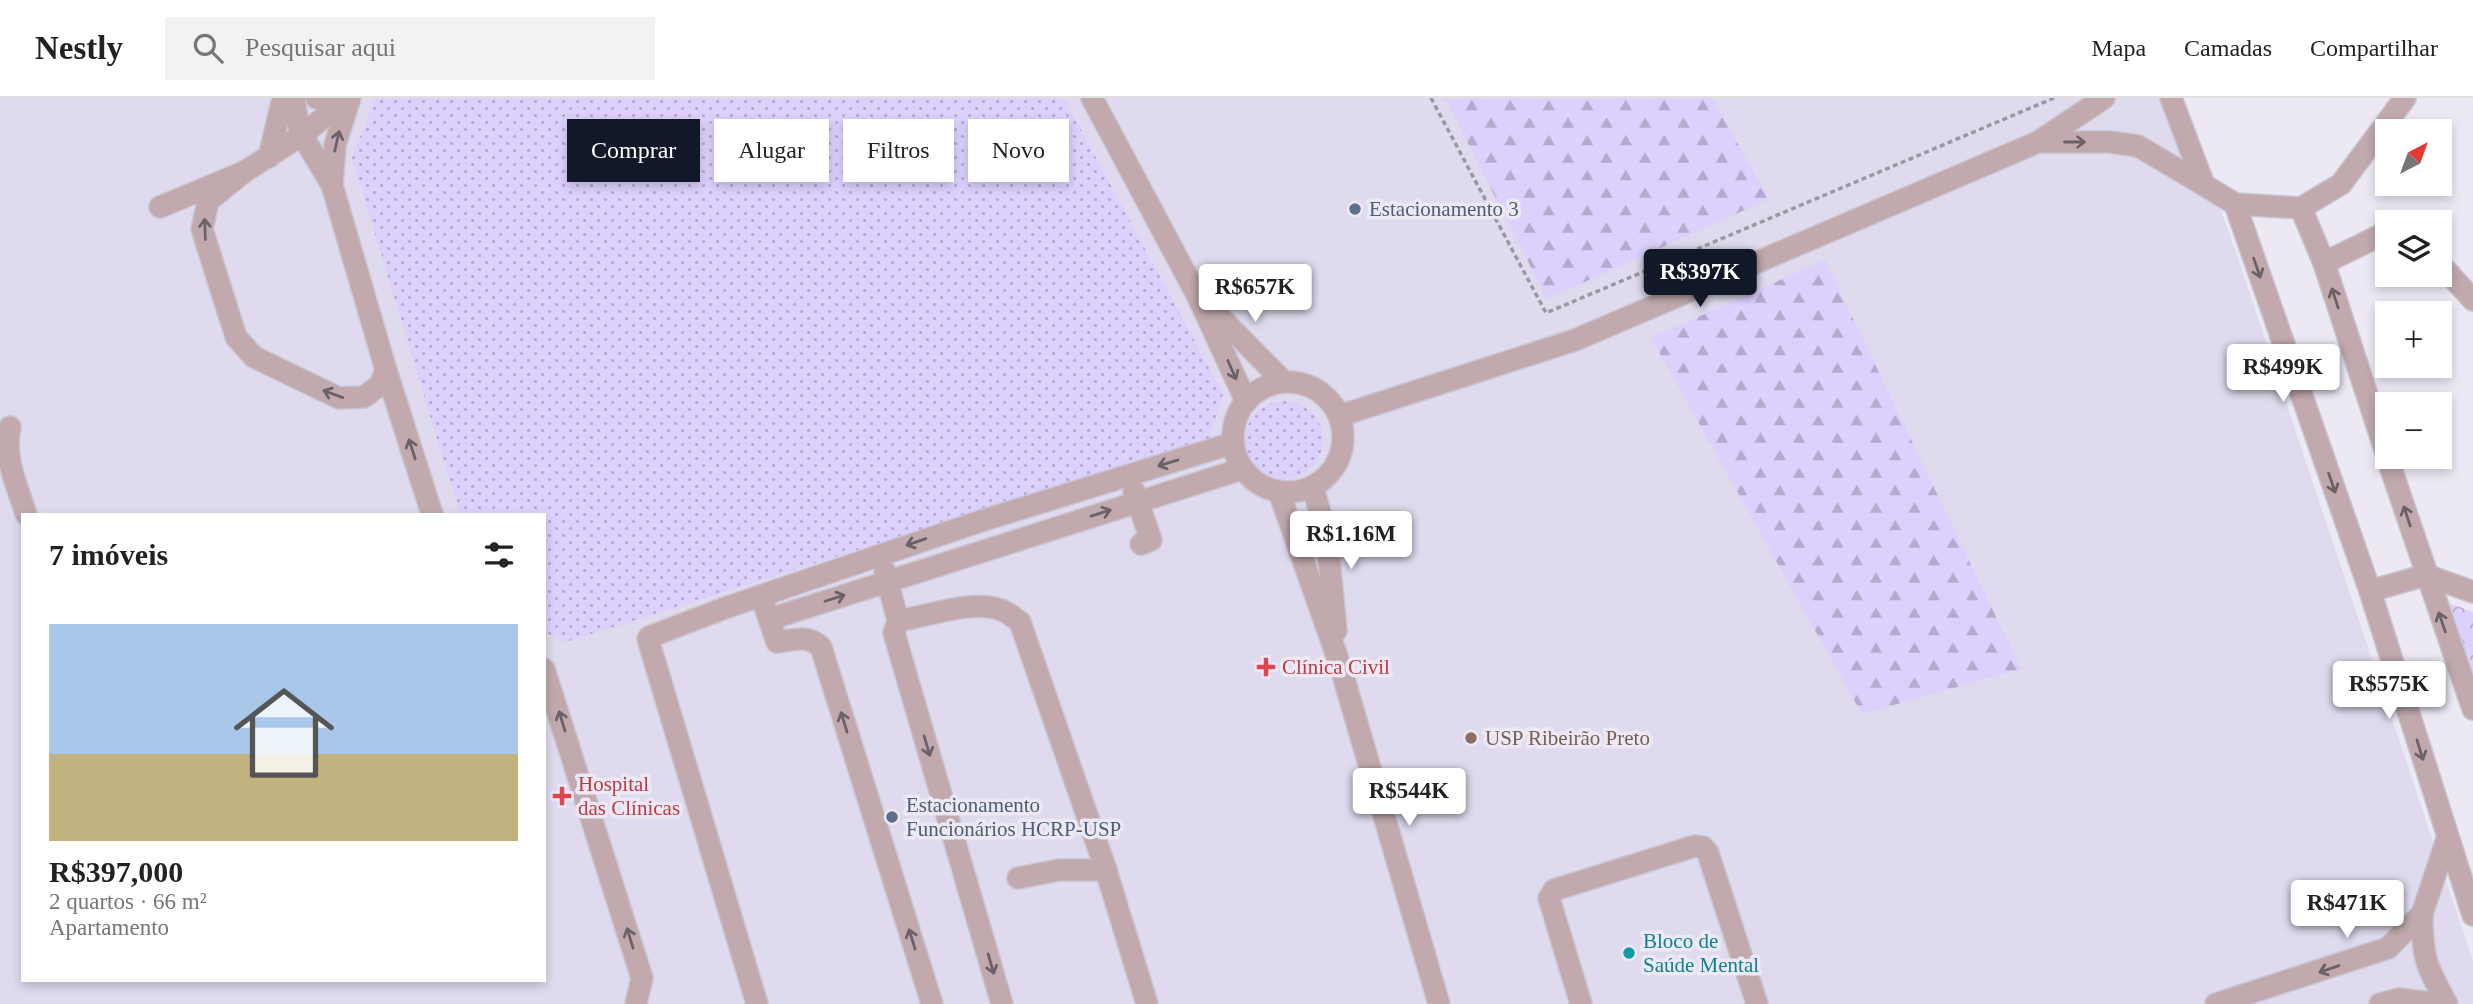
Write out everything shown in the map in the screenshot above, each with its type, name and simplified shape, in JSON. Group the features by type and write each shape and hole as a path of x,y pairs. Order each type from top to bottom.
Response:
{"street":[{"path":"269,157 283,98"},
{"path":"294,98 302,135 332,185 386,370 432,513"},
{"path":"316,98 334,101 347,98"},
{"path":"347,98 302,135 244,172 208,201 202,229 236,337 254,356 339,398 364,397 380,385 386,370"},
{"path":"332,185 335,145 347,98"},
{"path":"1092,98 1197,295 1246,401"},
{"path":"1339,416 1575,340 2038,142 2104,98"},
{"path":"2171,98 2204,185"},
{"path":"2038,142 2110,142 2138,146 2235,204 2301,208 2341,184 2405,98"},
{"path":"160,207 244,172"},
{"path":"2235,204 2370,591 2473,915"},
{"path":"2301,208 2324,263 2375,419"},
{"path":"2324,263 2375,238"},
{"path":"2452,277 2473,300"},
{"path":"1197,295 1284,382"},
{"path":"1284,382 1301,383 1317,390 1330,401 1339,416 1343,436 1340,456 1329,474 1314,486 1296,492 1279,492 1258,484 1242,469 1233,443 1233,428 1246,401 1256,392 1269,385 1284,382"},
{"path":"10,427 6,443 8,456 26,513"},
{"path":"757,1004 648,639 651,635 959,528 1233,443"},
{"path":"770,619 1242,469"},
{"path":"2391,469 2473,709"},
{"path":"1128,475 1151,540 1141,544"},
{"path":"1314,486 1327,538 1340,665"},
{"path":"1279,492 1340,665 1439,1004"},
{"path":"1045,501 1054,528"},
{"path":"1011,511 1020,539"},
{"path":"959,528 968,556"},
{"path":"880,555 898,621 894,633 1002,1004"},
{"path":"2370,591 2426,575 2473,592"},
{"path":"761,595 777,642 805,638 814,640 821,647 932,1004"},
{"path":"898,621 949,610 989,606 1004,610 1020,622 1106,870 1147,1004"},
{"path":"546,675 642,978 636,1004"},
{"path":"2447,839 2423,914 2425,958 2447,1004"},
{"path":"1580,1004 1549,898 1550,893 1695,846 1703,847 1707,853 1757,1004"},
{"path":"1018,878 1059,870 1106,870"},
{"path":"2216,1004 2257,998 2388,948 2423,914"},
{"path":"2380,1004 2399,999 2441,1004"}],"path":[{"path":"1432,98 1546,313 2054,98"}],"shaded area":[{"name":"USP Ribeirão Preto","path":"0,98 2177,98 2229,232 2473,961 2473,1004 0,1004"}],"green space":[{"path":"376,98 1064,98 1223,394 1209,439 566,642 546,633 546,513 460,513 352,158"},
{"path":"1445,98 1712,98 1769,199 1547,299"},
{"path":"1825,260 2021,669 1862,714 1651,338"},
{"path":"1284,401 1299,404 1311,413 1320,425 1323,440 1320,455 1311,467 1299,476 1284,479 1269,476 1257,467 1248,455 1245,440 1248,425 1257,413 1269,404"},
{"path":"2449,603 2473,612 2473,671"}],"place":[{"name":"Estacionamento 3","path":"1355,209"},
{"name":"Clínica Civil","path":"1266,667"},
{"name":"USP Ribeirão Preto","path":"1471,738"},
{"name":"Hospital das Clínicas","path":"562,796"},
{"name":"Estacionamento Funcionários HCRP-USP","path":"892,817"},
{"name":"Bloco de Saúde Mental","path":"1629,953"}]}
